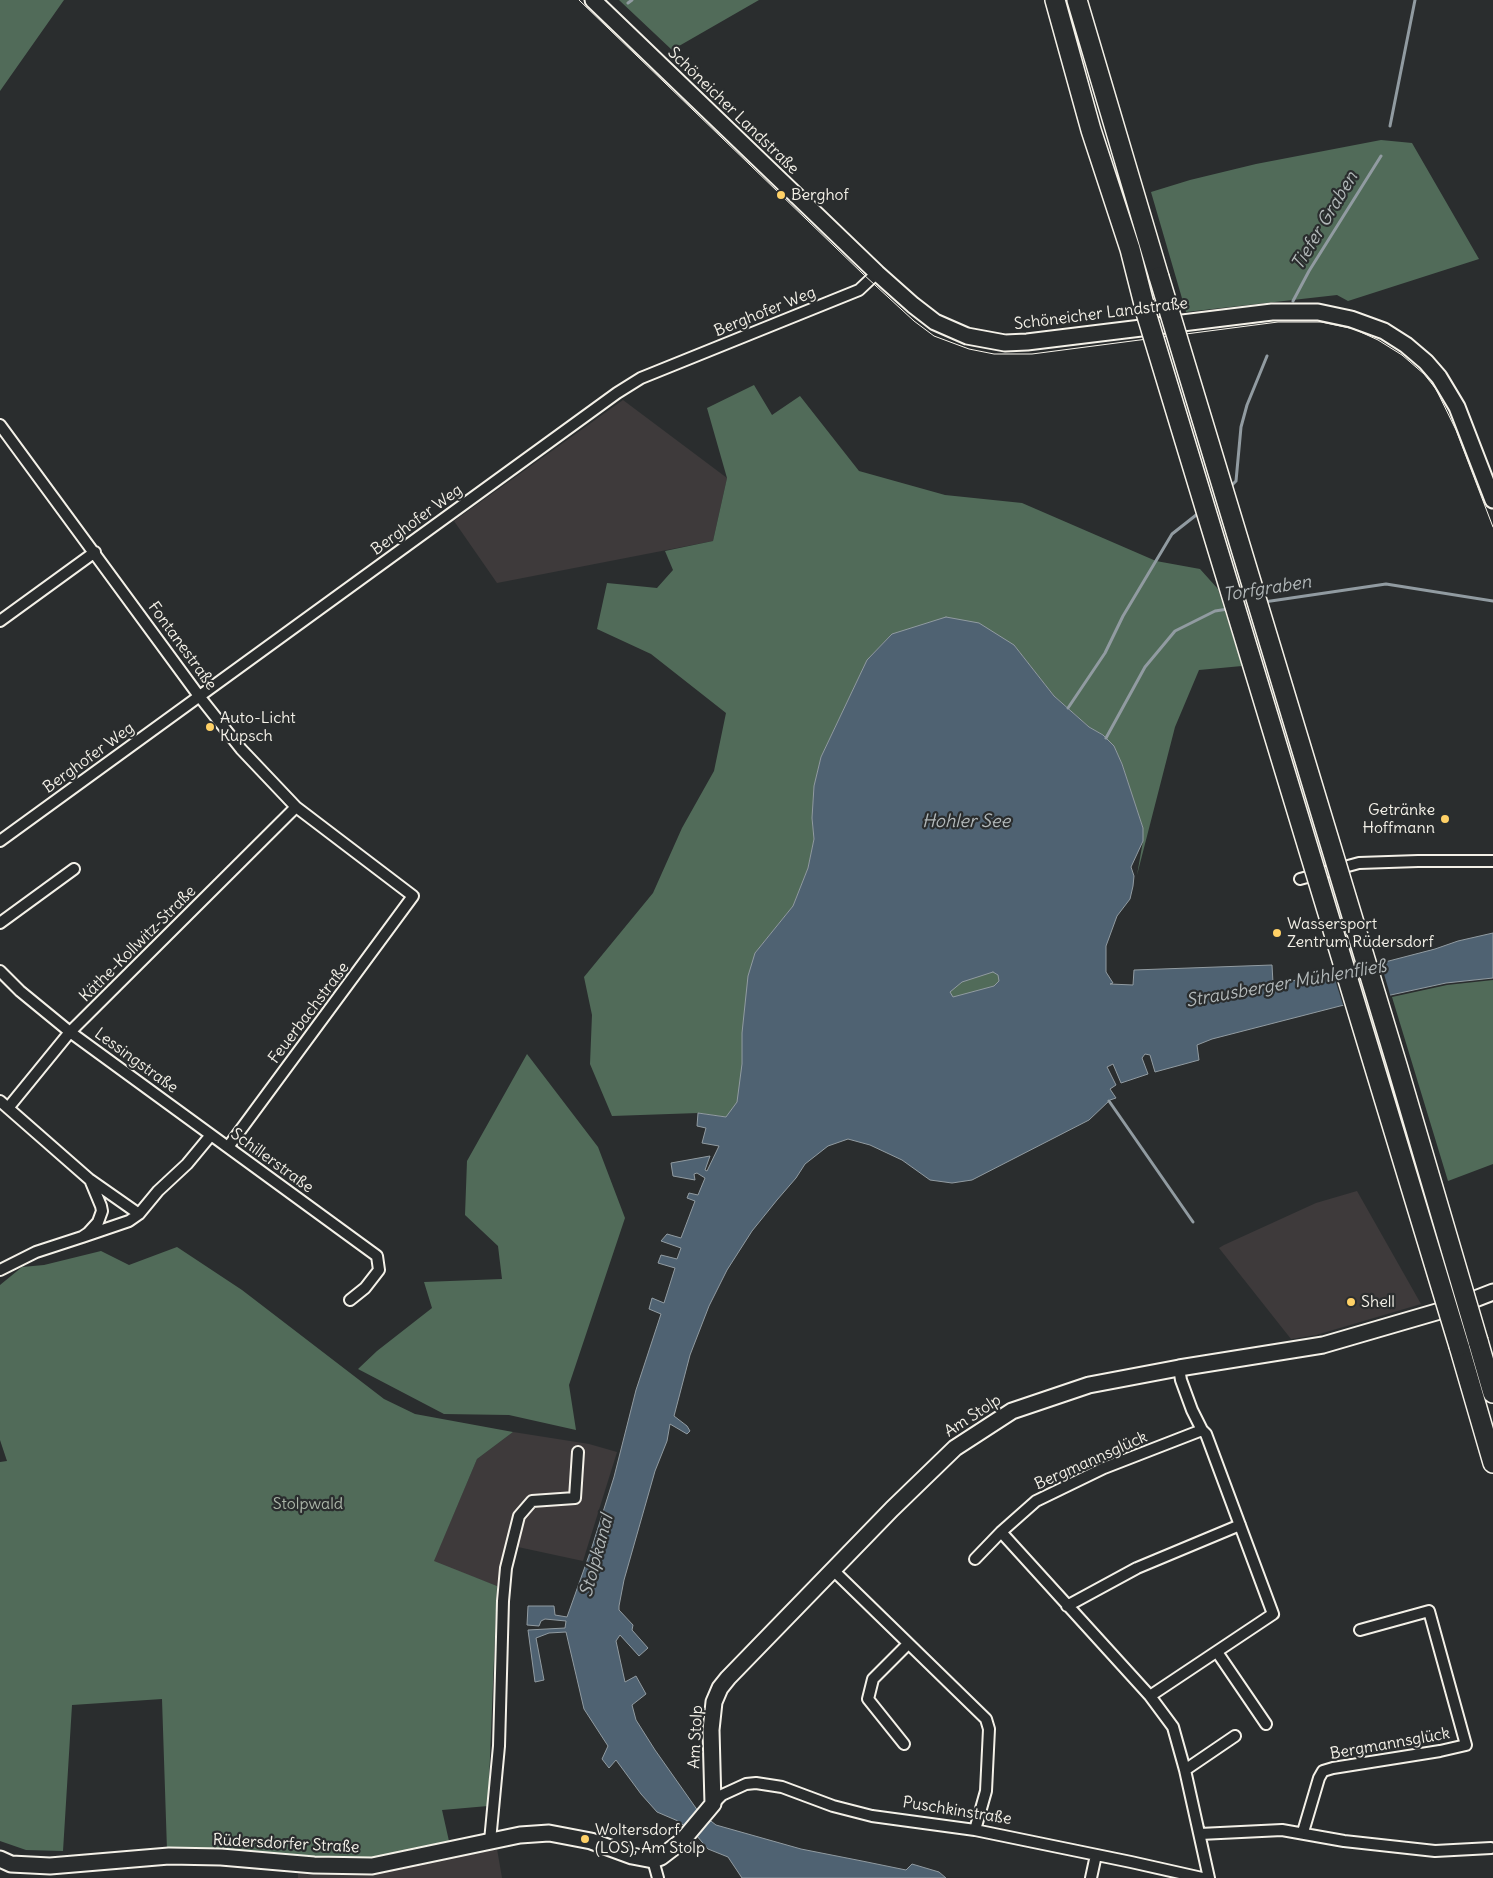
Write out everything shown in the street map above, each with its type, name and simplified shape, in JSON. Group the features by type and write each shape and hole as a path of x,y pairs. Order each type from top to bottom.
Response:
{"highway":[{"path":"1054,0 1091,130 1130,249 1146,316 1459,1346 1493,1464"},
{"path":"1077,0 1493,1393"}],"main road":[{"name":"Schöneicher Landstraße","path":"593,0 877,273 934,322 967,336 996,343 1026,342 1272,312 1326,313 1360,322 1384,331 1406,345 1426,362 1444,383 1460,413 1493,500"},
{"name":"Am Stolp","path":"711,1806 711,1730 714,1702 720,1688 832,1570 944,1457 1012,1410 1089,1385 1179,1368 1323,1345 1457,1306 1493,1292"},
{"path":"653,1860 661,1857 682,1840 711,1806"},
{"name":"Rüdersdorfer Straße","path":"0,1859 12,1864 50,1872 169,1856 220,1857 282,1863 372,1866 520,1835 558,1834 591,1841 632,1856 653,1860"}],"street":[{"name":"Berghofer Weg","path":"0,841 631,384 641,378 858,290 877,273"},
{"name":"Fontanestraße","path":"0,425 199,696 241,749 296,807 413,896"},
{"path":"0,621 95,552"},
{"name":"Käthe-Kollwitz-Straße","path":"4,1104 70,1032 296,807"},
{"path":"1300,879 1358,863 1493,861"},
{"path":"0,922 74,869"},
{"name":"Feuerbachstraße","path":"228,1147 393,926 413,896"},
{"name":"Lessingstraße","path":"0,970 20,991 70,1032 211,1135"},
{"path":"0,1270 36,1252 129,1222 139,1214 89,1179 4,1104"},
{"name":"Schillerstraße","path":"139,1214 158,1191 187,1164 211,1135 377,1256 380,1270 365,1288 350,1300"},
{"path":"82,1237 98,1222 102,1211 89,1179"},
{"path":"1150,1696 1273,1614 1206,1434 1202,1430 1189,1402 1179,1368"},
{"name":"Bergmannsglück","path":"975,1559 1001,1532 1036,1501 1104,1468 1202,1430"},
{"path":"490,1841 499,1746 502,1601 506,1568 519,1516 532,1501 575,1498 578,1452"},
{"path":"1067,1606 1137,1568 1240,1524"},
{"path":"1001,1532 1150,1696 1173,1727 1185,1770 1209,1878"},
{"path":"832,1570 986,1719 989,1729 986,1791 976,1830"},
{"name":"Bergmannsglück","path":"1302,1832 1319,1778 1324,1771 1466,1745 1429,1611 1360,1630"},
{"path":"904,1744 868,1699 873,1679 908,1644"},
{"path":"1217,1652 1266,1724"},
{"path":"1185,1770 1235,1736"},
{"name":"Puschkinstraße","path":"711,1806 728,1792 746,1784 756,1783 782,1787 833,1806 872,1816 976,1830 1202,1878"},
{"path":"1200,1834 1282,1830 1302,1832 1344,1841 1435,1851 1491,1848"},
{"path":"1091,1878 1096,1855"},
{"path":"653,1860 658,1878"}],"shaded area":[{"path":"623,400 727,478 713,541 497,583 454,521"},
{"path":"1357,1191 1421,1304 1316,1335 1291,1339 1219,1248 1316,1203"},
{"path":"513,1432 589,1444 617,1452 583,1561 518,1547 497,1586 433,1562 477,1459"},
{"path":"497,1849 502,1878 298,1878 298,1873 367,1875"}],"green space":[{"path":"0,0 64,0 0,91"},
{"path":"619,0 759,0 672,50"},
{"path":"1381,140 1412,143 1479,259 1348,301 1337,295 1186,312 1151,192 1190,180 1256,164"},
{"path":"754,385 772,415 800,396 859,471 945,495 1022,503 1156,561 1200,569 1218,589 1242,666 1199,670 1175,727 1137,875 1143,841 1143,828 1122,764 1114,746 1054,696 1014,645 918,627 892,634 867,660 821,757 814,787 812,818 814,839 808,868 793,906 755,953 745,1007 742,1063 817,1010 1106,946 1106,972 1111,981 726,1117 698,1113 612,1116 590,1064 592,1015 584,977 653,893 682,828 714,771 726,713 651,654 597,629 607,583 657,588 673,570 665,551 713,541 727,478 707,408"},
{"path":"1493,980 1493,1164 1448,1181 1392,997 1447,985"},
{"path":"527,1054 598,1147 625,1218 569,1385 576,1430 509,1415 444,1414 358,1369 377,1351 432,1308 424,1282 502,1279 498,1246 465,1215 467,1161"},
{"name":"Stolpwald","path":"177,1247 242,1290 384,1399 415,1414 513,1432 477,1459 434,1561 497,1586 488,1806 442,1810 451,1850 372,1866 167,1850 162,1699 72,1705 63,1851 26,1850 0,1841 0,1462 7,1461 0,1440 0,1285 22,1267 44,1265 101,1251 129,1265"}],"water":[{"name":"Hohler See","path":"946,617 979,623 1014,645 1054,696 1114,746 1122,764 1143,828 1143,841 1131,867 1134,876 1130,899 1117,916 1106,946 1106,972 1113,983 1110,984 1133,985 1134,970 1272,965 1273,983 1331,976 1493,933 1493,978 1446,983 1340,1006 1212,1039 1197,1045 1199,1060 1155,1072 1150,1055 1145,1054 1142,1058 1148,1074 1121,1083 1113,1064 1107,1067 1116,1085 1110,1089 1116,1098 1110,1100 1089,1120 972,1180 952,1183 930,1180 902,1160 870,1145 848,1139 828,1146 805,1164 796,1178 752,1231 727,1270 709,1306 690,1355 674,1416 687,1426 690,1431 687,1434 670,1424 667,1441 655,1471 624,1580 619,1606 619,1610 633,1625 632,1630 648,1648 639,1656 620,1635 616,1641 625,1682 636,1676 646,1694 632,1705 636,1720 698,1811 716,1825 801,1849 906,1870 912,1864 939,1872 946,1878 742,1878 728,1857 708,1849 696,1835 678,1821 657,1812 616,1760 609,1768 602,1759 608,1746 584,1709 566,1632 549,1633 536,1638 544,1680 535,1682 528,1630 565,1628 566,1621 545,1619 541,1621 539,1626 527,1625 528,1606 554,1606 555,1615 567,1617 614,1477 636,1390 661,1314 649,1309 652,1298 664,1303 675,1268 658,1263 661,1255 677,1259 681,1248 661,1241 667,1234 681,1238 695,1201 687,1198 689,1193 698,1195 705,1178 697,1173 694,1174 695,1180 673,1176 671,1163 710,1156 705,1170 707,1171 719,1146 702,1143 706,1128 697,1126 698,1113 726,1117 737,1102 742,1064 742,1033 748,976 755,953 793,906 808,868 814,839 812,818 814,786 821,757 867,660 892,634","holes":["993,972 998,975 999,981 994,986 953,997 950,992 962,982"]}],"pier":[{"path":"1380,960 1391,998 1344,1008 1333,973"}],"waterway":[{"path":"628,3 632,0"},
{"name":"Tiefer Graben","path":"1390,126 1415,0"},
{"name":"Tiefer Graben","path":"1293,301 1309,271 1381,156"},
{"path":"1230,487 1236,481 1241,427 1247,405 1267,356"},
{"path":"1068,708 1105,653 1123,616 1172,534 1200,512"},
{"name":"Torfgraben","path":"1264,602 1386,584 1493,601"},
{"name":"Torfgraben","path":"1106,738 1145,667 1175,631 1215,611 1228,609"},
{"path":"1109,1101 1193,1222"}],"tram line":[{"path":"579,0 863,274 914,321 934,336 969,349 994,354 1032,354 1278,322 1321,322 1354,329 1378,340 1402,355 1424,374 1436,389 1456,430 1493,527"}],"place":[{"name":"Berghof","path":"781,195"},
{"name":"Auto-Licht Kupsch","path":"210,727"},
{"name":"Getränke Hoffmann","path":"1445,819"},
{"name":"Wassersport Zentrum Rüdersdorf","path":"1277,933"},
{"name":"Shell","path":"1351,1302"},
{"name":"Woltersdorf (LOS), Am Stolp","path":"585,1839"}],"water label":[{"name":"Strausberger Mühlenfließ","path":"1286,984"},
{"name":"Stolpkanal","path":"597,1556"}]}
